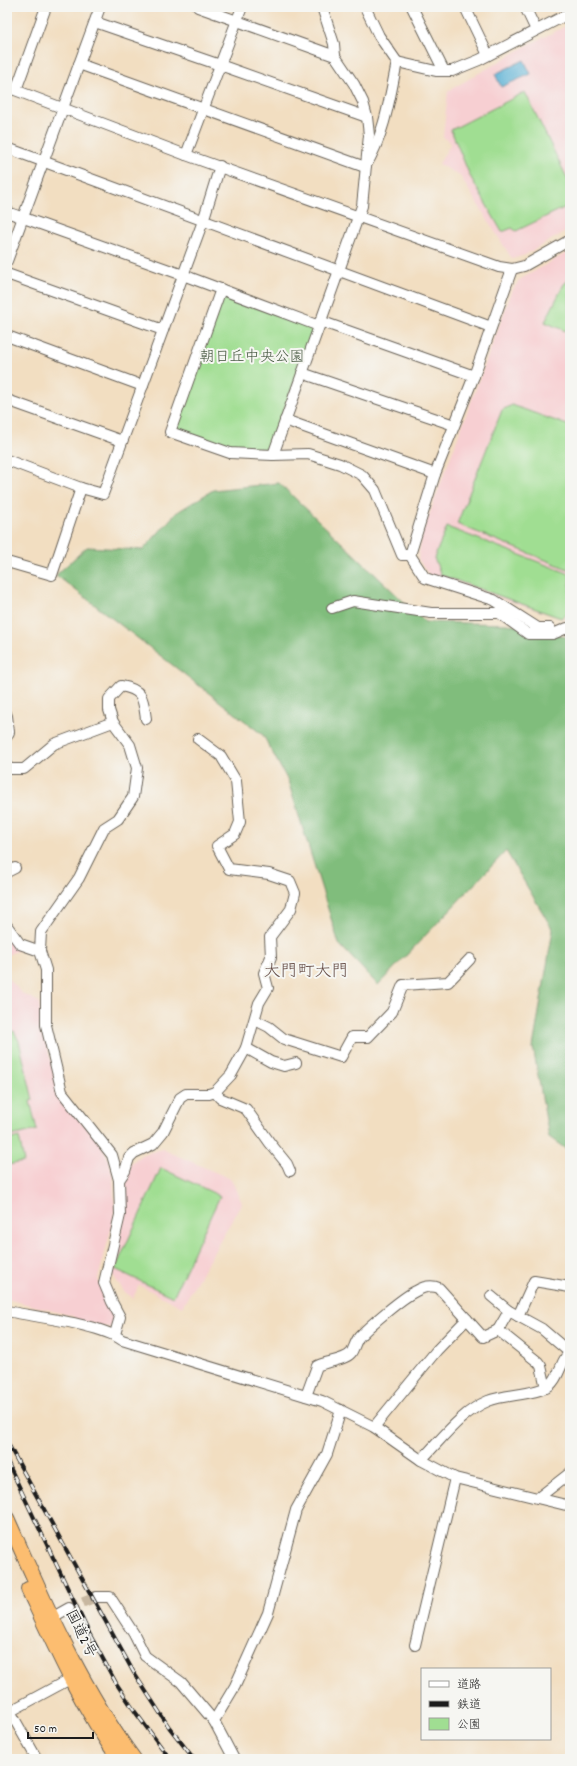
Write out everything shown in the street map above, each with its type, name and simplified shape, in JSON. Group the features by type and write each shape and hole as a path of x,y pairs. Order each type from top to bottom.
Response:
{"highway":[{"name":"国道2号","path":"7,1518 70,1656 108,1720 134,1759"},
{"name":"国道2号","path":"7,1542 58,1656 95,1723 119,1759"}],"street":[{"path":"46,7 12,88 186,155 499,267 512,269 524,266 570,240"},
{"path":"198,7 335,56"},
{"path":"186,155 242,7"},
{"path":"273,455 362,206 369,135 367,117 363,102 354,84 335,56 334,44 322,7"},
{"path":"366,7 379,36 397,62 436,71 452,71 488,56 570,13"},
{"path":"412,7 444,71"},
{"path":"465,7 488,56"},
{"path":"525,7 536,30"},
{"path":"7,261 95,22 96,8"},
{"path":"95,22 367,117"},
{"path":"365,167 373,155 389,104 397,62"},
{"path":"79,64 365,167"},
{"path":"7,148 491,327"},
{"path":"7,460 81,488 103,494 203,221 220,166"},
{"path":"7,212 221,289 474,376"},
{"path":"410,555 435,474 474,376 512,269"},
{"path":"7,274 163,330"},
{"path":"221,289 170,432 230,453 273,455 308,454 340,464 362,474 375,490 402,555 410,555"},
{"path":"7,336 143,386"},
{"path":"302,373 454,425"},
{"path":"7,400 122,441"},
{"path":"285,420 435,474"},
{"path":"7,562 52,575 81,488"},
{"path":"410,555 425,578 494,600 538,628 569,628"},
{"path":"332,608 353,601 431,613 499,613 528,634 553,634 569,628"},
{"path":"115,1334 120,1317 104,1283 120,1215 120,1180 112,1155 62,1092 46,1025 46,970 40,951 41,932 78,878 104,828 118,819 133,797 137,768 130,745 113,722 108,710 109,699 121,686 134,688 140,695 146,719"},
{"path":"7,716 9,732 7,736"},
{"path":"7,766 10,769 24,769 54,744 113,722"},
{"path":"120,1180 125,1171 129,1158 134,1153 152,1144 163,1132 180,1098 186,1094 209,1094 215,1092 231,1075 246,1048 255,1020 258,1003 268,988 264,973 271,957 270,937 291,909 294,893 290,881 269,874 230,869 216,846 235,834 240,822 236,781 221,756 198,739"},
{"path":"7,926 20,944 40,951"},
{"path":"255,1020 269,1027 284,1039 341,1057 352,1037 368,1037 392,1012 403,985 448,982 470,959"},
{"path":"246,1048 271,1062 284,1066 296,1063"},
{"path":"215,1092 220,1098 246,1109 287,1164 290,1171"},
{"path":"518,1316 534,1281 570,1287"},
{"path":"306,1396 317,1366 324,1362 345,1357 350,1353 358,1338 370,1326 415,1291 434,1286 439,1288 483,1337 498,1330 509,1311"},
{"path":"421,1460 459,1420 476,1407 505,1396 546,1388 557,1376 569,1352 542,1329 509,1311 491,1296"},
{"path":"7,1311 115,1334 122,1340 306,1396 341,1410 374,1427 421,1460 455,1478 570,1506"},
{"path":"374,1427 437,1350 467,1319"},
{"path":"498,1330 541,1366 546,1388"},
{"path":"214,1721 235,1686 268,1613 296,1510 326,1454 341,1410"},
{"path":"538,1498 570,1473"},
{"path":"415,1645 455,1478"},
{"path":"96,1597 110,1597 134,1634 145,1656 180,1682 214,1721 234,1759"},
{"path":"52,1617 69,1608"},
{"path":"37,1759 8,1711 70,1679"}],"shaded area":[{"path":"570,24 570,229 525,255 512,259 460,176 439,164 451,143 443,137 448,91 528,45"},
{"path":"570,251 570,614 563,619 429,575 418,559 422,534 512,291 519,280"},
{"path":"7,930 21,949 7,955"},
{"path":"7,977 23,994 39,1002 43,1033 62,1099 67,1107 96,1136 108,1158 113,1176 115,1214 98,1279 115,1317 111,1328 80,1321 72,1316 7,1299"},
{"path":"162,1149 231,1179 242,1203 182,1307 139,1285 133,1298 125,1293 112,1274 125,1210 126,1182 131,1163 141,1155"}],"green space":[{"path":"525,92 570,184 570,205 516,231 512,228 502,232 470,176 451,130"},
{"path":"570,279 570,333 545,322 564,284"},
{"name":"朝日丘中央公園","path":"223,294 314,329 269,449 229,448 176,429"},
{"path":"512,405 570,426 570,570 457,524 502,410"},
{"path":"279,483 425,622 508,624 570,638 570,1152 549,1137 533,1047 553,930 506,851 378,985 339,944 288,781 263,735 56,575 87,547 143,550 176,513 213,490"},
{"path":"447,527 570,574 570,611 561,618 441,575 434,558"},
{"path":"14,1031 19,1041 33,1100 30,1101 37,1130 7,1137 7,1033"},
{"path":"19,1137 24,1162 7,1165 7,1140"},
{"path":"161,1168 220,1196 173,1297 115,1269"}],"water":[{"path":"524,60 531,74 501,87 495,74"}],"tunnel":[{"path":"69,1608 96,1597"}],"railway":[{"path":"7,1442 134,1673 169,1727 194,1759"},
{"path":"7,1461 90,1635 116,1683 170,1759"}],"district":[{"name":"大門町大門","path":"306,973"}]}
